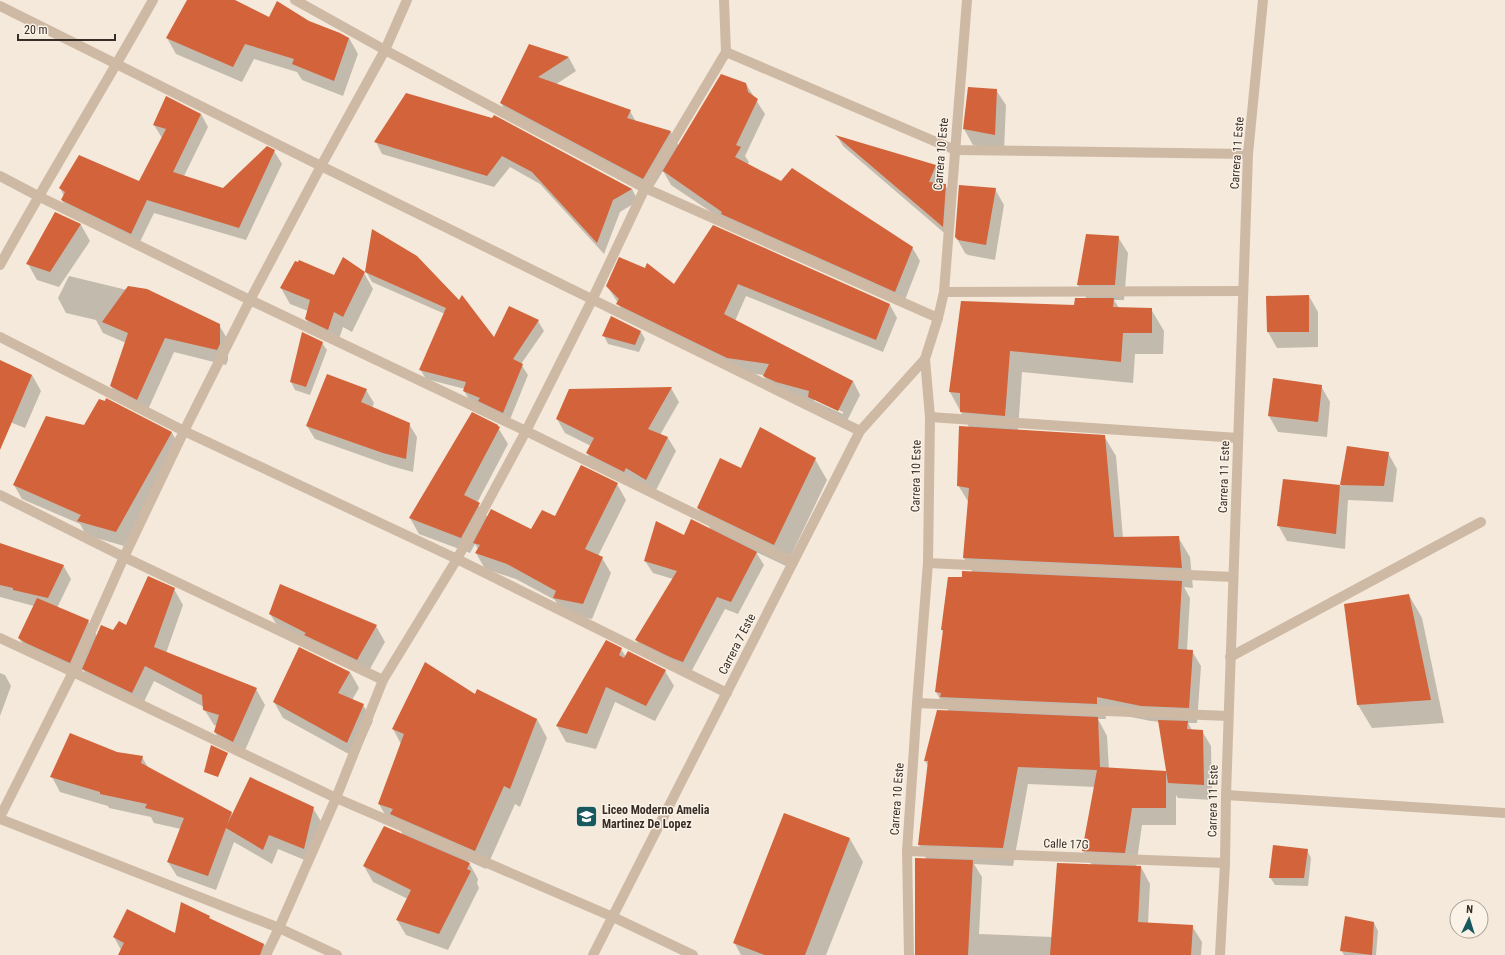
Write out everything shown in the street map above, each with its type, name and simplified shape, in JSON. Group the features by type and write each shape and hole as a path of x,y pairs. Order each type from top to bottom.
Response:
{"street":[{"path":"0,265 38,196 117,64 153,0"},
{"path":"295,0 385,50 645,188 938,318"},
{"path":"337,955 279,928 0,818 73,672 124,556 184,431 250,300 385,50 407,0"},
{"path":"266,955 336,798 383,680 457,560 526,431 592,300 645,188 726,52 724,0"},
{"name":"Carrera 10 Este","path":"909,955 907,851 916,703 928,563 930,416 925,359 938,318 944,292 967,0"},
{"name":"Carrera 11 Este","path":"1220,955 1225,863 1228,716 1248,154 1263,0"},
{"path":"0,6 860,432"},
{"path":"726,52 955,150 1248,154"},
{"path":"0,176 250,300 526,431 793,562"},
{"path":"944,292 1243,291"},
{"path":"0,337 184,431 457,560 727,693"},
{"name":"Carrera 7 Este","path":"593,955 860,432 925,359"},
{"path":"930,416 1238,438"},
{"path":"0,496 383,680"},
{"path":"1230,657 1481,522"},
{"path":"928,563 1233,577"},
{"path":"0,638 336,798 613,917 693,955"},
{"path":"916,703 1228,716"},
{"path":"1226,795 1505,813"},
{"name":"Calle 17G","path":"907,851 1225,863"}],"building":[{"path":"187,0 235,0 269,17 277,1 309,21 340,33 349,38 334,81 292,64 294,59 245,44 233,67 166,38"},
{"path":"529,44 569,57 538,77 631,110 627,118 671,131 643,179 500,103"},
{"path":"721,74 746,83 748,92 758,99 736,145 741,147 735,157 781,181 792,168 913,247 895,292 721,214 722,212 663,171 662,172"},
{"path":"968,87 997,89 995,135 963,129"},
{"path":"406,93 492,118 494,115 632,189 613,200 597,243 532,172 502,156 487,176 374,142"},
{"path":"166,96 201,114 173,172 223,188 267,146 275,150 239,228 147,200 131,234 61,200 65,192 59,188 79,155 139,181 166,129 153,125"},
{"path":"835,135 936,165 929,182 946,184 943,227"},
{"path":"959,185 996,188 986,245 958,240 955,237"},
{"path":"55,212 81,224 50,272 26,264"},
{"path":"713,225 890,304 876,340 738,284 724,314 853,381 838,411 808,397 809,391 776,382 763,376 769,364 727,358 616,304 619,299 606,286 619,257 645,268 647,263 674,284"},
{"path":"372,229 417,256 459,300 462,295 494,337 509,306 539,320 513,359 523,364 503,413 478,401 480,398 463,391 466,382 419,370 446,308 365,272"},
{"path":"1086,234 1119,236 1115,285 1077,285"},
{"path":"343,257 365,272 343,317 334,312 328,330 305,319 310,300 280,288 295,261 298,262 299,260 334,275"},
{"path":"128,286 147,289 220,324 220,344 217,350 165,338 137,400 110,386 128,333 102,322"},
{"path":"1309,295 1309,332 1267,332 1266,296"},
{"path":"1075,298 1114,298 1113,307 1152,308 1152,333 1123,333 1121,362 1010,351 1005,416 960,412 960,393 949,392 961,301 1074,305"},
{"path":"611,316 641,331 635,345 602,336"},
{"path":"302,332 323,342 306,387 290,382"},
{"path":"0,360 32,375 0,450"},
{"path":"327,374 367,389 361,402 410,423 406,459 383,453 306,426"},
{"path":"1273,378 1322,385 1318,422 1268,416"},
{"path":"672,387 648,429 668,437 646,480 626,468 624,472 586,453 594,438 556,419 569,389"},
{"path":"106,398 172,432 116,532 77,521 81,515 13,485 46,416 84,425 99,399 105,401"},
{"path":"472,412 500,427 464,495 480,503 461,538 409,518"},
{"path":"959,426 1105,435 1114,537 1179,536 1182,568 963,558 969,488 957,486"},
{"path":"760,427 816,458 774,545 697,508 720,458 741,468"},
{"path":"1347,446 1389,452 1384,486 1340,485"},
{"path":"581,465 618,483 585,549 603,557 583,604 553,598 556,591 507,564 475,553 480,545 473,543 491,509 531,529 542,510 555,516"},
{"path":"1283,479 1340,485 1336,534 1277,526"},
{"path":"691,519 757,552 731,602 717,597 683,662 635,640 677,571 644,561 656,521 684,535"},
{"path":"0,543 64,565 48,598 13,590 13,588 0,585"},
{"path":"962,571 1182,581 1178,649 1193,650 1189,708 1141,706 1097,697 1097,704 940,697 941,693 935,692 948,577 962,577"},
{"path":"148,576 175,588 154,647 257,688 233,742 214,732 219,715 203,710 202,695 145,666 132,693 82,669 101,625 113,630 119,621 126,625"},
{"path":"280,584 377,625 357,660 304,635 306,633 269,614"},
{"path":"1409,594 1431,700 1357,705 1344,604"},
{"path":"37,598 89,620 70,663 18,638"},
{"path":"606,640 622,648 619,655 624,658 628,651 666,670 646,706 606,687 587,734 556,726"},
{"path":"299,647 350,672 338,693 364,704 347,743 273,702"},
{"path":"425,662 475,694 477,689 537,719 510,789 504,786 475,851 390,814 393,809 378,804 404,734 392,729"},
{"path":"937,710 1098,717 1100,767 1166,771 1166,808 1132,808 1125,853 1082,851 1097,770 1018,767 1003,848 918,845 928,761 924,761"},
{"path":"1158,720 1188,721 1187,729 1203,730 1204,785 1168,783"},
{"path":"70,733 117,752 143,756 141,763 232,812 227,825 250,777 314,807 304,849 269,835 263,850 226,828 208,876 167,862 184,818 145,808 147,804 100,794 100,792 50,777"},
{"path":"211,745 228,753 218,777 204,772"},
{"path":"784,813 850,838 805,955 765,955 733,943"},
{"path":"384,826 470,863 467,869 471,871 439,934 396,920 411,890 363,866"},
{"path":"1273,845 1308,849 1304,878 1269,878"},
{"path":"915,858 973,860 968,955 915,955"},
{"path":"1057,863 1141,866 1138,922 1193,925 1191,955 1050,955"},
{"path":"181,902 210,916 209,918 264,944 260,955 118,955 124,943 113,937 127,909 175,933"},
{"path":"1345,916 1374,922 1372,955 1340,951"}],"place":[{"name":"Liceo Moderno Amelia Martinez De Lopez","path":"586,817"}]}
